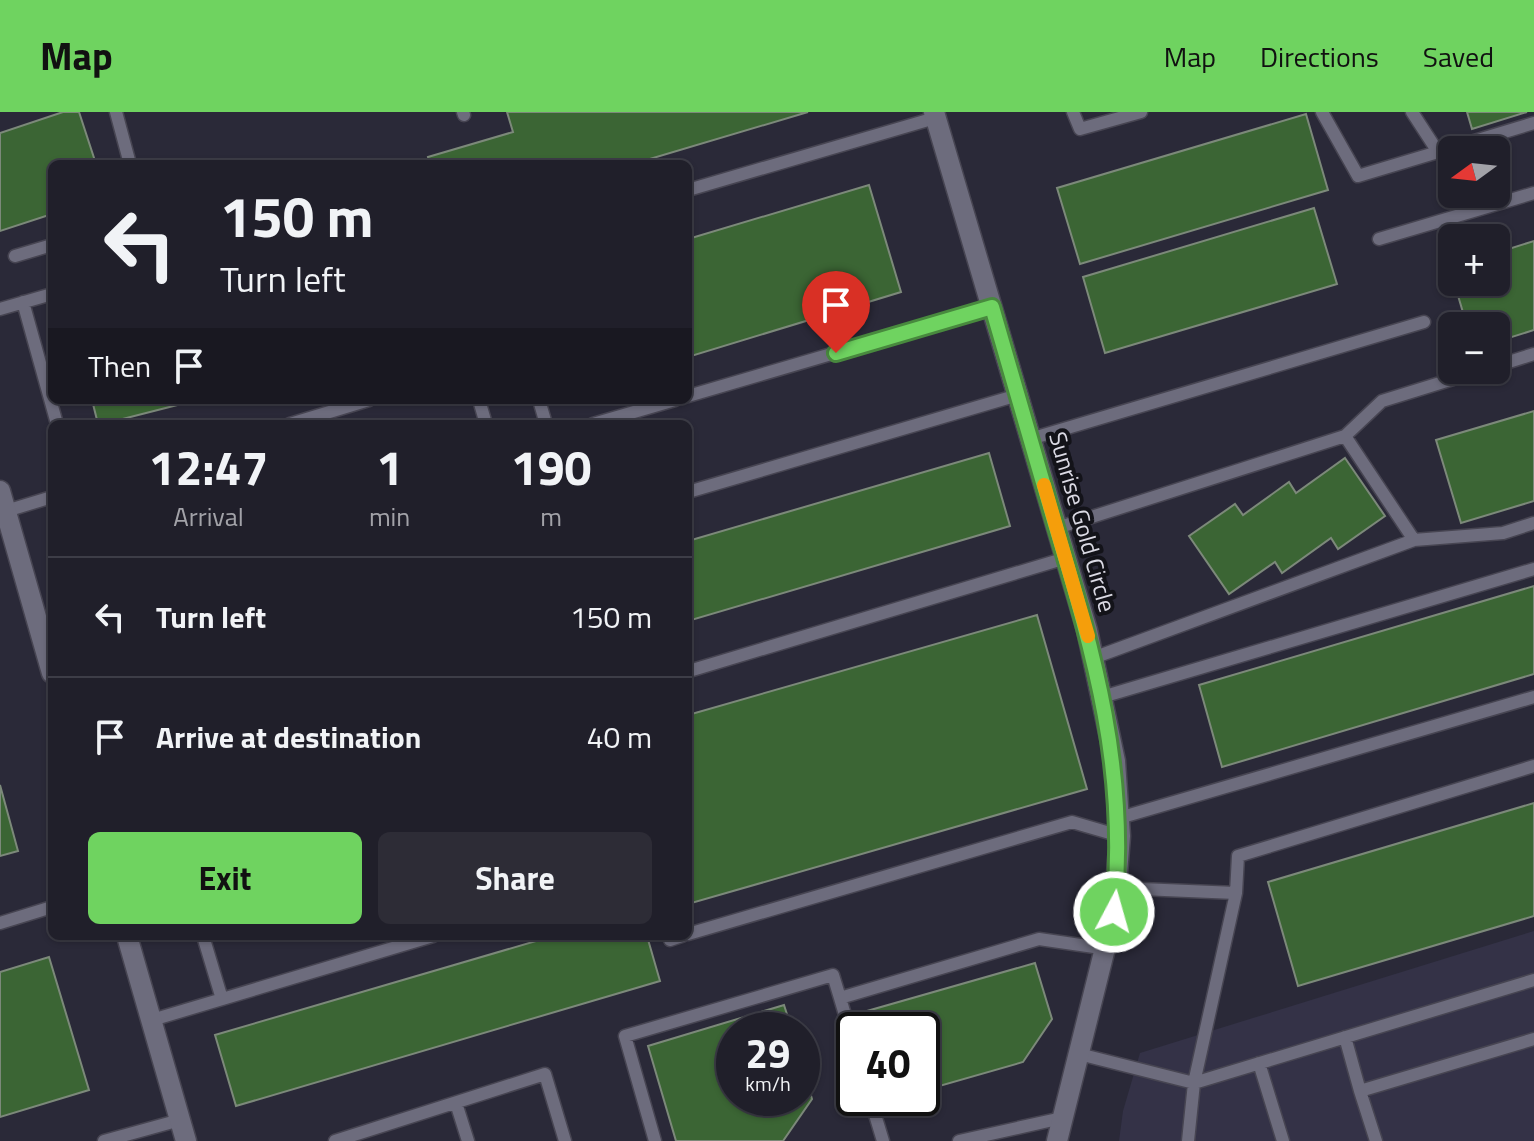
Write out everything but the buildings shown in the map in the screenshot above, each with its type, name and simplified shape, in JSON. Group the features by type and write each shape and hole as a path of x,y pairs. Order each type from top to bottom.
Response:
{"street":[{"name":"Sunrise Gold Circle","path":"934,115 1066,558 1093,658 1115,761 1119,827 1117,888 1108,949 1057,1141"},
{"path":"0,491 48,659"},
{"path":"128,940 186,1141"}],"lane":[{"path":"116,112 129,160"},
{"path":"1073,112 1080,129 1141,112"},
{"path":"1322,112 1358,176 1438,152 1412,112"},
{"path":"692,189 934,115"},
{"path":"1491,136 1534,123"},
{"path":"1379,239 1534,193"},
{"path":"15,256 48,246"},
{"path":"0,309 48,295"},
{"path":"23,302 48,392"},
{"path":"692,395 992,307"},
{"path":"1030,439 1424,322"},
{"path":"1510,362 1534,354"},
{"path":"1057,528 1345,436 1382,401 1438,384"},
{"path":"692,491 1018,395"},
{"path":"303,420 356,404"},
{"path":"607,420 661,404"},
{"path":"1345,436 1414,540"},
{"path":"6,511 48,498"},
{"path":"1093,658 1414,540 1503,533 1534,523"},
{"path":"692,670 1066,558"},
{"path":"1102,697 1534,569"},
{"path":"692,933 1072,822 1119,827 1534,697"},
{"path":"1188,1141 1194,1083 1236,893 1238,856 1534,766"},
{"path":"1117,888 1236,893"},
{"path":"0,923 48,908"},
{"path":"840,998 1039,939 1108,949"},
{"path":"204,940 222,999"},
{"path":"152,1020 420,940"},
{"path":"655,1141 625,1036 833,975 844,1012"},
{"path":"1079,1054 1194,1083 1534,980"},
{"path":"1345,1037 1376,1141"},
{"path":"1360,1091 1534,1039"},
{"path":"1259,1063 1283,1141"},
{"path":"335,1141 545,1074 565,1141"},
{"path":"456,1103 468,1141"},
{"path":"875,1116 883,1141"},
{"path":"959,1141 1062,1118"},
{"path":"104,1141 180,1120"}],"shaded area":[{"path":"1534,931 1534,1141 1119,1141 1123,1111 1140,1053"}],"slow traffic":[{"path":"1044,485 1088,636"}],"route":[{"path":"836,353 992,307 1087,630 1108,723 1115,761 1120,836 1114,912"}]}
